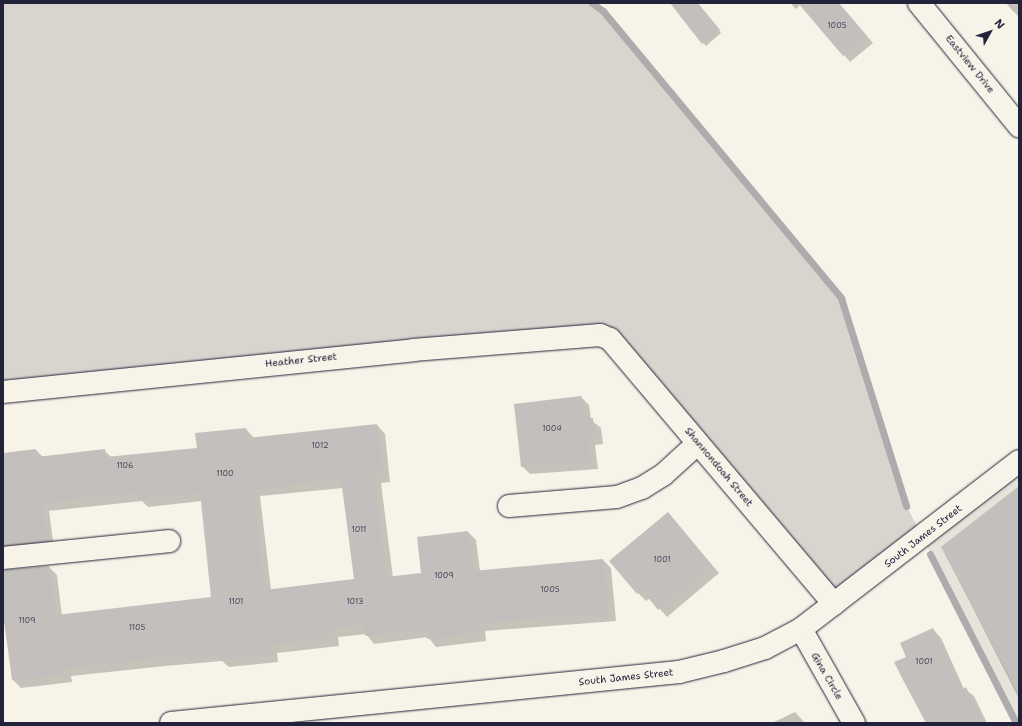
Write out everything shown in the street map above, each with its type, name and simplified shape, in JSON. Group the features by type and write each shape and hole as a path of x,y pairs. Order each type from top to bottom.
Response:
{"street":[{"name":"Eastview Drive","path":"919,3 1019,126"},
{"name":"Heather Street","path":"3,392 413,350 600,335"},
{"name":"Shannondoah Street","path":"600,335 610,339 834,604"},
{"path":"509,506 617,497 642,488 663,475 698,443"},
{"name":"South James Street","path":"171,723 680,672 765,648 801,629 1019,461"},
{"path":"3,558 169,541"},
{"name":"Gina Circle","path":"801,629 854,723"}],"shaded area":[{"path":"3,3 592,3 603,11 841,298 905,503 923,538 834,604 610,339 3,392"},
{"path":"1019,462 1019,723 1016,723 923,538"}],"building":[{"path":"670,3 698,3 720,30 702,44"},
{"path":"798,3 839,3 867,36 843,56"},
{"path":"581,396 584,419 593,418 595,436 587,437 590,461 521,467 514,404"},
{"path":"377,424 383,474 374,475 386,577 421,573 417,537 468,531 473,571 603,559 609,613 477,623 479,633 427,639 426,629 365,636 364,625 330,629 331,638 269,645 270,654 220,660 219,653 156,658 64,669 64,674 12,680 3,613 3,570 49,566 56,615 211,597 200,492 139,499 138,492 42,503 47,541 3,545 3,453 36,449 37,457 105,449 106,457 197,448 195,433 246,428 247,438","holes":["341,479 354,579 264,590 253,489"]},
{"path":"1019,486 1019,696 941,547"},
{"path":"668,512 712,565 658,610 642,590 637,594 609,561"},
{"path":"933,628 961,690 966,687 984,723 926,723 894,662 906,657 900,643"}],"waterway":[{"path":"592,3 603,11 841,298 906,506"},
{"path":"930,554 1016,723"}]}
